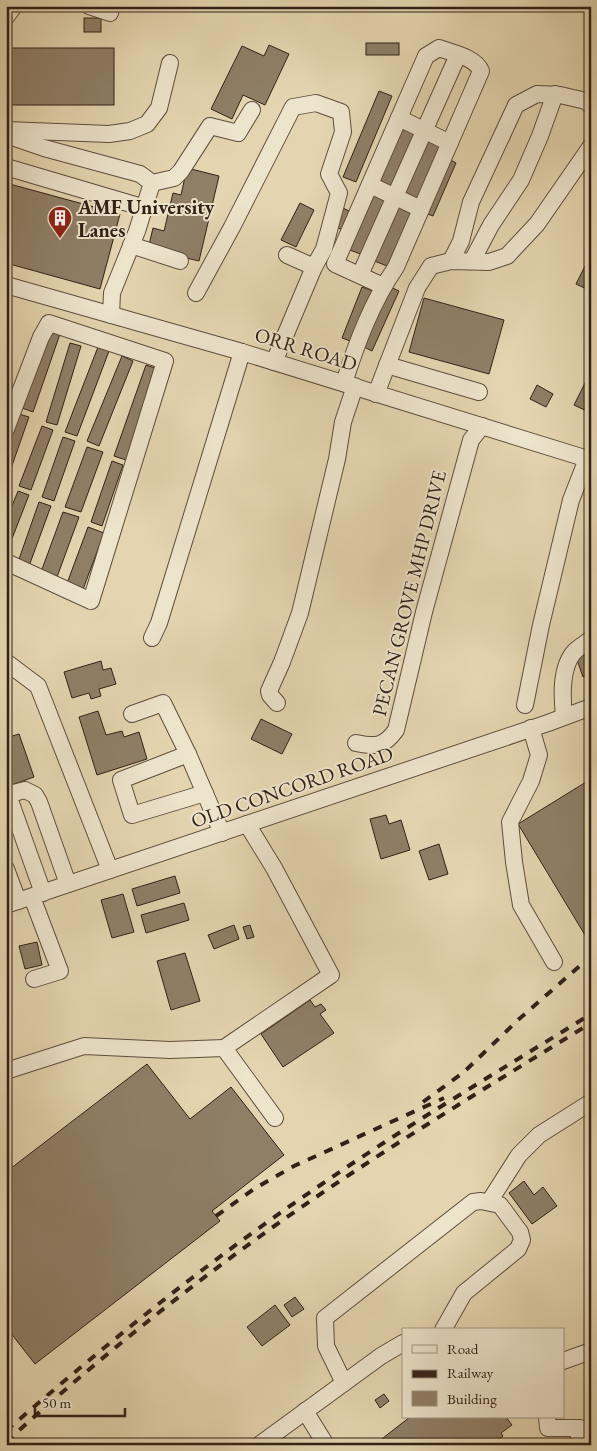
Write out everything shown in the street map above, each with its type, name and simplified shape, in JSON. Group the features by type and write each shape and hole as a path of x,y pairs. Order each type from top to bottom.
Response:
{"street":[{"path":"6,17 14,6"},
{"path":"89,6 110,13"},
{"path":"277,703 269,691 300,613 338,459 356,344 383,286 396,267 481,71 478,64 439,48 426,56 335,264 383,286"},
{"path":"360,275 458,56"},
{"path":"6,130 109,134 130,131 147,124 159,108 170,63"},
{"path":"451,261 461,240 470,202 516,105 537,94 555,94 586,102 591,106"},
{"path":"472,261 491,225 521,180 555,94"},
{"path":"196,293 293,108 316,103 341,112 343,132 329,174 339,193 337,206 324,249 314,267 274,362"},
{"path":"6,135 44,148 140,174 152,183 174,178 181,171 210,126 238,133 252,110"},
{"path":"399,118 450,143"},
{"path":"376,394 417,288 431,266 451,261 489,262 508,256 537,224 591,146"},
{"path":"6,167 145,208"},
{"path":"111,315 112,292 145,208 152,183"},
{"path":"370,185 421,209"},
{"path":"131,245 180,261"},
{"path":"288,255 314,267"},
{"name":"ORR ROAD","path":"6,285 242,352 589,460"},
{"path":"6,429 41,337 49,323 165,361 90,601 6,562"},
{"path":"152,638 159,623 242,352"},
{"path":"387,365 479,392"},
{"name":"PECAN GROVE MHP DRIVE","path":"356,743 371,746 378,745 384,742 396,730 424,612 471,440 482,426"},
{"path":"525,705 541,625 570,500 589,460"},
{"path":"564,716 562,697 566,667 574,652 591,639"},
{"path":"6,662 38,686 110,870"},
{"path":"132,714 163,703 188,754 222,833"},
{"name":"OLD CONCORD ROAD","path":"25,899 591,706"},
{"path":"531,728 539,755 531,781 510,822 521,905 554,962"},
{"path":"188,754 121,780 132,815 205,793"},
{"path":"25,899 7,795 25,790 35,795 68,884"},
{"path":"6,1071 84,1046 170,1050 224,1048 331,975 274,868 247,824"},
{"path":"6,869 25,899 60,971 34,978"},
{"path":"224,1048 275,1118"},
{"path":"488,1202 519,1155 539,1135 588,1104 591,1105"},
{"path":"344,1383 326,1346 324,1318 473,1202 488,1202 500,1205 520,1232 522,1240 518,1249 464,1294 444,1328"},
{"path":"259,1445 381,1356 402,1344"},
{"path":"564,1361 591,1351"},
{"path":"305,1411 326,1445"},
{"path":"548,1430 580,1428 578,1445"}],"building":[{"path":"84,18 101,18 101,32 84,32"},
{"path":"366,43 399,43 399,55 366,55"},
{"path":"269,45 289,54 265,105 243,95 232,119 211,109 242,46 264,56"},
{"path":"6,48 114,48 114,105 6,105"},
{"path":"379,91 392,96 356,182 343,177"},
{"path":"400,126 416,133 393,189 377,183"},
{"path":"426,139 442,145 419,201 403,194"},
{"path":"449,159 456,163 433,216 425,213"},
{"path":"187,168 219,176 199,261 148,249 153,228 164,231 173,193 181,195"},
{"name":"AMF University Lanes","path":"6,183 120,214 100,289 6,263"},
{"path":"371,192 387,199 363,255 347,249"},
{"path":"300,203 314,210 296,247 281,240"},
{"path":"396,204 412,210 390,267 374,261"},
{"path":"343,208 351,212 342,230 335,226"},
{"path":"591,254 591,291 576,284"},
{"path":"388,286 399,291 372,351 362,346"},
{"path":"362,287 373,291 353,342 342,338"},
{"path":"424,298 504,320 489,374 409,352"},
{"path":"49,330 60,334 33,412 22,408"},
{"path":"70,343 81,346 57,425 46,422"},
{"path":"98,347 109,351 77,436 65,432"},
{"path":"122,356 133,361 99,446 87,441"},
{"path":"146,365 158,369 126,460 114,456"},
{"path":"591,371 591,413 574,405"},
{"path":"537,385 553,394 546,407 530,399"},
{"path":"19,414 29,417 8,477 6,476 6,449"},
{"path":"42,426 53,430 31,490 19,486"},
{"path":"63,437 75,441 54,501 42,497"},
{"path":"87,447 103,452 81,512 65,507"},
{"path":"112,461 123,465 102,526 91,522"},
{"path":"18,491 29,495 6,554 6,521"},
{"path":"39,502 51,506 29,566 18,562"},
{"path":"63,512 79,517 57,577 41,572"},
{"path":"88,527 104,533 82,592 66,586"},
{"path":"591,649 591,675 583,677 575,654"},
{"path":"101,661 103,670 111,668 116,684 99,689 101,696 91,699 89,693 72,698 64,672"},
{"path":"98,711 106,735 122,731 124,737 139,732 147,759 97,775 79,717"},
{"path":"261,719 292,734 282,754 251,739"},
{"path":"19,734 34,777 6,787 6,768 11,766 6,751 6,738"},
{"path":"591,779 591,945 518,824"},
{"path":"386,815 389,824 401,820 410,850 381,859 370,819"},
{"path":"439,844 448,874 429,880 419,851"},
{"path":"175,876 180,893 137,906 132,889"},
{"path":"123,894 134,932 112,938 101,900"},
{"path":"184,903 189,920 146,933 141,915"},
{"path":"234,925 239,939 214,949 208,935"},
{"path":"250,925 254,937 247,939 243,927"},
{"path":"37,942 42,965 25,969 19,946"},
{"path":"185,953 200,1001 171,1010 157,961"},
{"path":"310,1000 315,1007 321,1004 326,1010 320,1014 334,1033 283,1067 261,1034"},
{"path":"147,1064 190,1119 231,1087 284,1155 212,1211 220,1221 35,1364 6,1327 6,1172"},
{"path":"524,1181 534,1195 543,1187 557,1206 532,1224 509,1193"},
{"path":"295,1297 304,1309 292,1317 284,1305"},
{"path":"275,1305 290,1325 262,1346 247,1327"},
{"path":"384,1394 389,1401 380,1408 375,1400"},
{"path":"409,1418 507,1418 512,1425 501,1433 503,1436 492,1445 374,1445"}],"railway":[{"path":"423,1102 464,1072 518,1020 591,956"},
{"path":"6,1431 82,1366 240,1242 388,1140 591,1014"},
{"path":"6,1442 136,1330 273,1227 391,1148 591,1023"},
{"path":"216,1216 254,1189 294,1166 444,1098"}],"place":[{"name":"AMF University Lanes","path":"60,239"}]}
